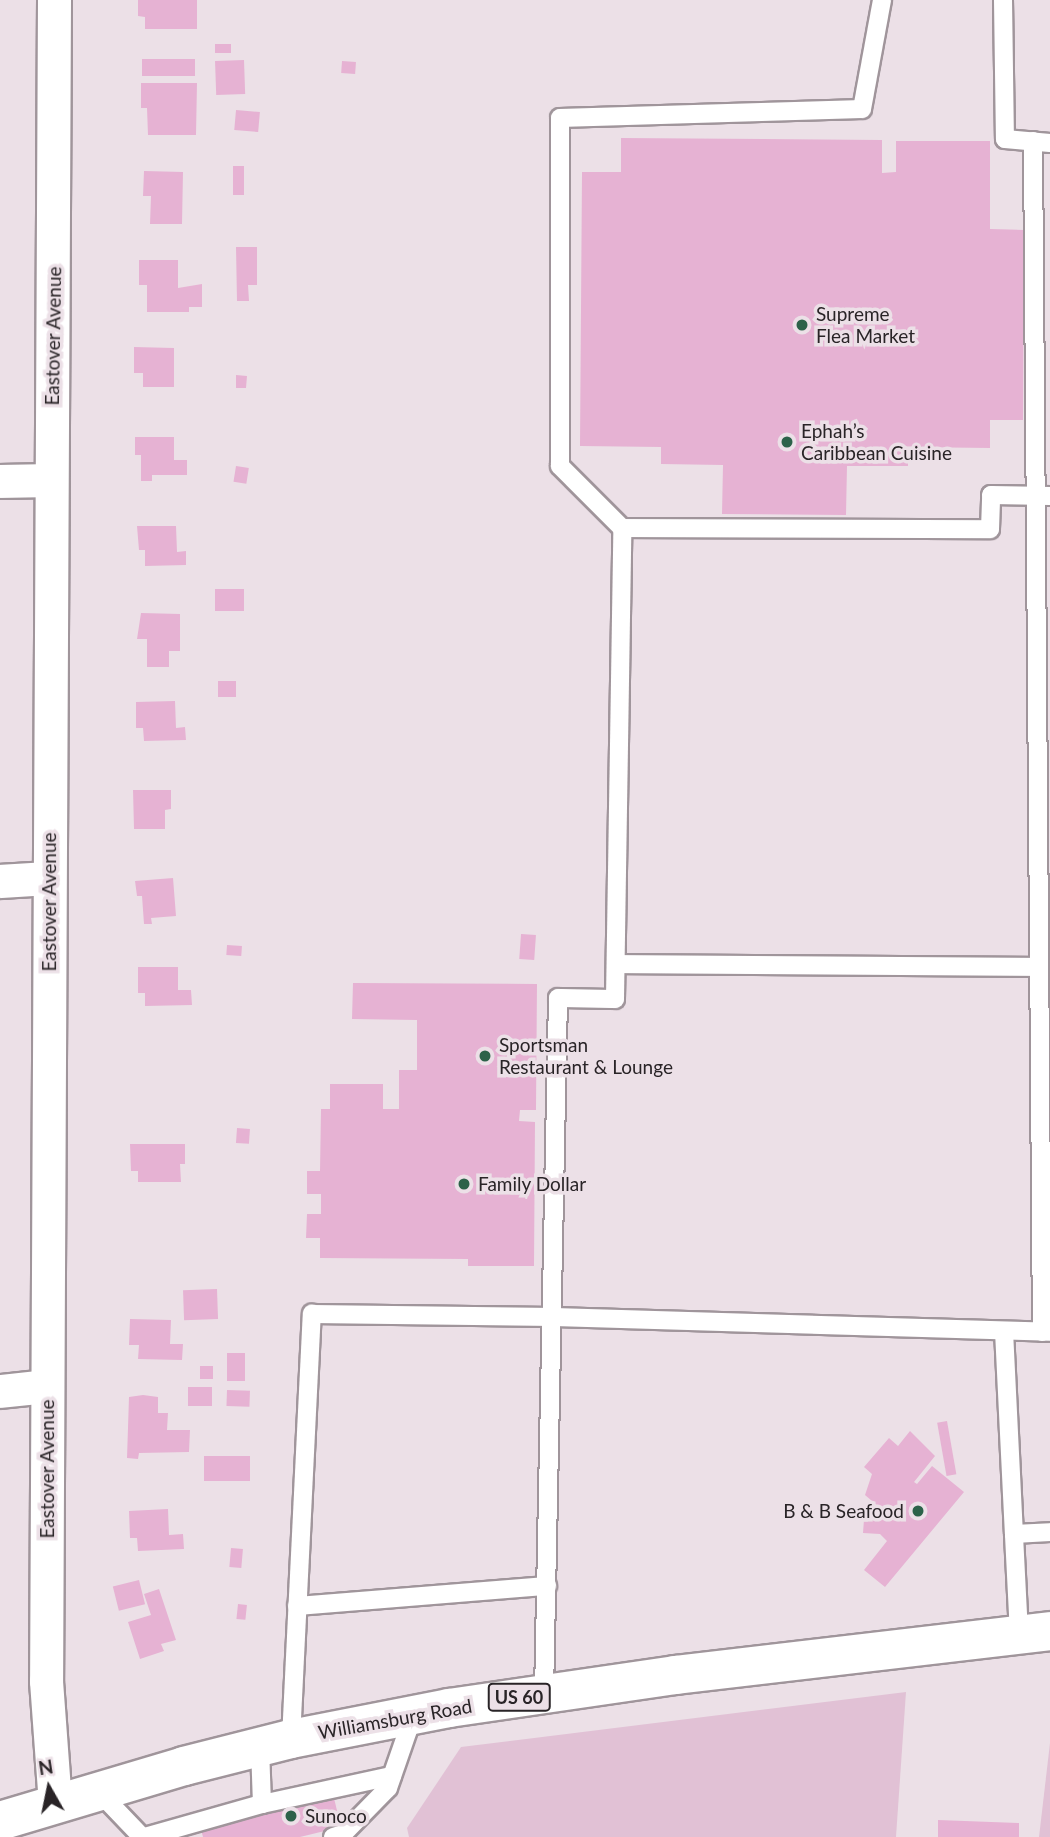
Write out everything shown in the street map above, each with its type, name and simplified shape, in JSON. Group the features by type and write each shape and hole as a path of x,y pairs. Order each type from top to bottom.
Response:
{"main road":[{"name":"Williamsburg Road","path":"4,1826 98,1791 275,1743 413,1715 544,1693 1034,1633"}],"street":[{"name":"Eastover Avenue","path":"54,0 55,316 50,480 46,1681 55,1805"},
{"path":"0,481 50,480"},
{"path":"0,881 48,878"},
{"path":"0,1391 47,1386"}],"lane":[{"path":"882,0 862,109 560,118 561,466 622,528 990,529 991,495 1043,496"},
{"path":"262,1804 275,1743 297,1606 312,1314 554,1317 1046,1332 1039,967 1043,496 1042,142 1005,139 1003,0"},
{"path":"544,1693 554,1317 558,998 615,999 622,528"},
{"path":"616,964 1039,967"},
{"path":"1004,1331 1014,1534 1034,1633"},
{"path":"1014,1534 1050,1532"},
{"path":"297,1606 547,1586"},
{"path":"333,1837 343,1834 388,1788 413,1715"},
{"path":"98,1791 144,1837 262,1804 392,1776"}],"shaded area":[{"path":"906,1692 896,1837 409,1837 407,1828 461,1747"},
{"path":"1050,1743 1050,1837 1039,1837"}],"building":[{"path":"138,0 197,0 197,29 145,29 145,17 138,16"},
{"path":"215,44 231,44 231,53 215,53"},
{"path":"142,59 195,59 195,76 142,76"},
{"path":"244,60 245,94 216,95 215,61"},
{"path":"342,61 356,62 355,74 341,73"},
{"path":"141,83 197,83 196,135 148,135 147,108 141,108"},
{"path":"236,110 260,112 258,132 234,130"},
{"name":"Supreme Flea Market","path":"621,138 882,140 882,173 896,172 896,141 990,141 990,229 1024,230 1023,420 990,420 990,448 908,447 908,466 847,466 846,515 722,514 723,465 661,464 661,447 580,446 582,172 621,172"},
{"path":"233,166 244,166 244,195 233,195"},
{"path":"144,171 183,172 182,224 150,224 151,196 143,196"},
{"path":"236,247 257,247 257,285 248,285 249,301 237,301"},
{"path":"139,260 178,260 178,288 202,284 202,307 189,307 189,312 147,312 147,285 139,285"},
{"path":"134,347 174,348 174,387 143,387 143,373 134,373"},
{"path":"236,375 247,376 246,388 236,388"},
{"path":"135,437 174,437 174,460 187,460 187,475 152,475 152,481 141,481 141,455 135,455"},
{"path":"236,466 249,468 246,484 233,482"},
{"path":"137,526 176,526 177,552 186,551 186,565 145,566 145,550 139,550"},
{"path":"215,589 244,589 244,611 215,611"},
{"path":"141,613 180,614 180,651 169,651 169,667 147,667 147,639 137,639"},
{"path":"218,681 236,681 236,697 218,697"},
{"path":"175,701 176,728 185,727 186,740 144,741 143,728 136,728 136,702"},
{"path":"133,790 171,790 171,809 165,810 165,829 134,829"},
{"path":"173,878 176,916 151,918 152,924 144,924 142,896 137,896 135,881"},
{"path":"521,934 536,935 534,960 519,959"},
{"path":"227,945 242,946 241,956 226,955"},
{"path":"138,967 178,967 178,990 191,990 192,1005 145,1006 145,993 138,993"},
{"path":"353,983 537,984 536,1110 520,1110 519,1121 535,1122 534,1266 468,1266 468,1259 320,1258 320,1238 306,1238 307,1214 321,1214 321,1194 307,1194 307,1171 320,1171 321,1109 330,1109 330,1084 383,1084 383,1109 399,1109 399,1070 417,1070 417,1020 352,1019"},
{"path":"237,1128 250,1129 249,1144 236,1143"},
{"path":"130,1144 185,1144 185,1164 180,1164 181,1182 138,1182 138,1171 131,1171"},
{"path":"217,1289 218,1319 184,1320 183,1290"},
{"path":"130,1319 171,1320 170,1344 183,1344 182,1360 138,1359 139,1345 129,1345"},
{"path":"227,1353 245,1353 245,1381 227,1381"},
{"path":"200,1366 213,1366 213,1379 200,1379"},
{"path":"188,1387 212,1387 212,1406 188,1406"},
{"path":"227,1390 250,1391 249,1407 226,1406"},
{"path":"129,1397 158,1397 158,1413 168,1413 167,1430 190,1430 189,1452 139,1453 138,1459 127,1458"},
{"path":"947,1421 956,1474 947,1476 937,1423"},
{"path":"910,1431 935,1456 914,1482 917,1484 932,1466 964,1492 885,1587 864,1570 887,1541 880,1534 863,1533 865,1506 879,1507 865,1495 872,1474 864,1467 889,1438 898,1446"},
{"path":"204,1456 250,1456 250,1481 204,1481"},
{"path":"168,1509 169,1535 183,1534 184,1549 138,1551 137,1538 130,1538 129,1511"},
{"path":"231,1548 243,1549 241,1568 229,1567"},
{"path":"139,1580 145,1604 119,1611 113,1587"},
{"path":"159,1589 176,1640 161,1644 164,1651 140,1659 128,1622 151,1615 144,1594"},
{"path":"238,1604 247,1605 245,1620 236,1619"},
{"name":"Sunoco","path":"333,1794 341,1827 300,1837 203,1837 200,1826"},
{"path":"938,1820 1019,1823 1019,1837 938,1837"}],"place":[{"name":"Supreme Flea Market","path":"802,325"},
{"name":"Ephah’s Caribbean Cuisine","path":"787,442"},
{"name":"Sportsman Restaurant & Lounge","path":"485,1056"},
{"name":"Family Dollar","path":"464,1184"},
{"name":"B & B Seafood","path":"918,1511"},
{"name":"Sunoco","path":"291,1816"}]}
